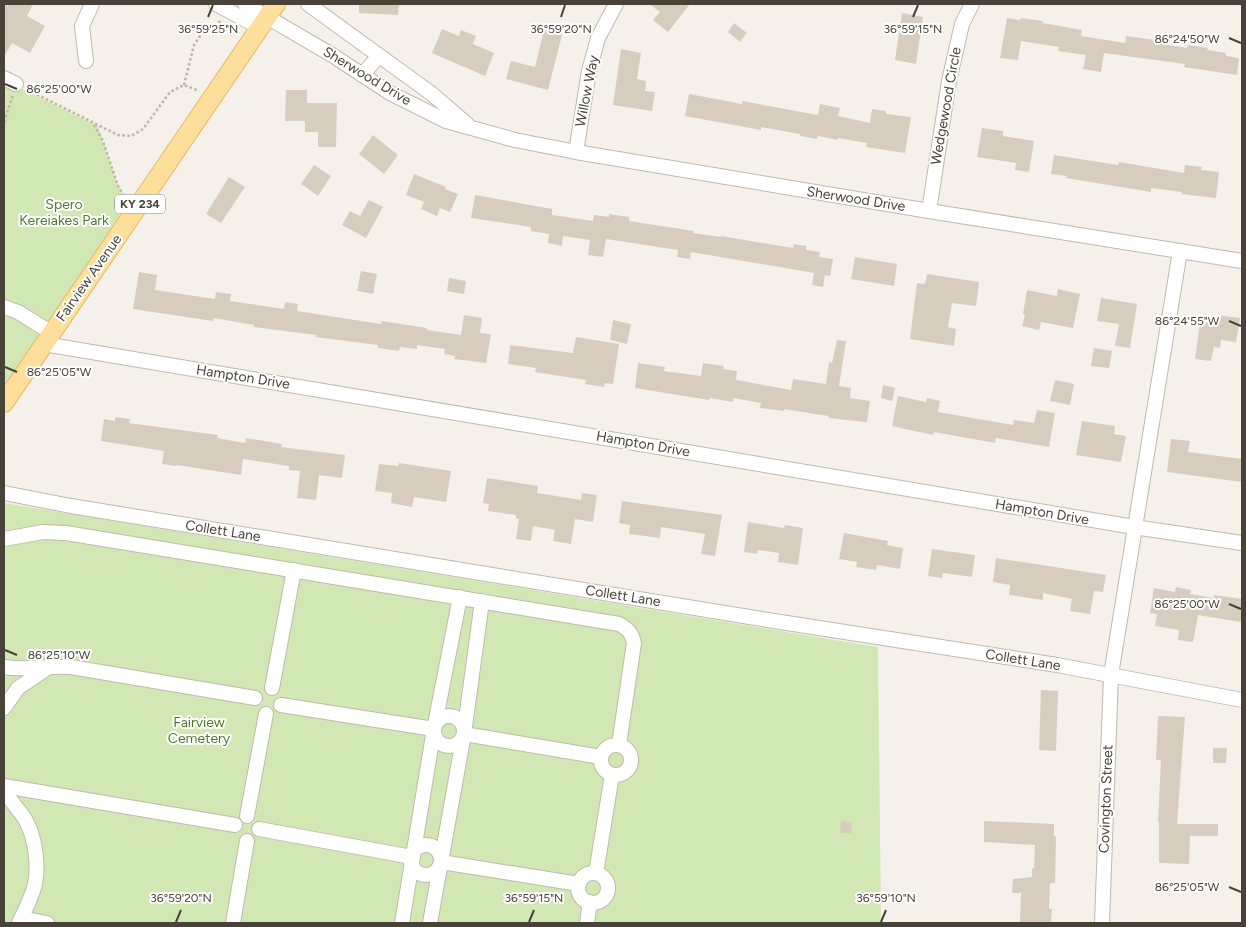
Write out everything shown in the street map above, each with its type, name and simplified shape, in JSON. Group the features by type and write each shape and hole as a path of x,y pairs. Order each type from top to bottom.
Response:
{"main road":[{"name":"Fairview Avenue","path":"4,403 267,16"}],"street":[{"path":"86,61 82,26 92,4"},
{"path":"245,4 267,16"},
{"name":"Sherwood Drive","path":"308,4 432,94 471,128"},
{"name":"Willow Way","path":"576,152 589,71 598,38 616,4"},
{"name":"Wedgewood Circle","path":"929,211 949,81 962,24 972,4"},
{"path":"222,7 267,16"},
{"name":"Sherwood Drive","path":"267,16 390,93 429,113 446,121 523,142 929,211 1242,261"},
{"path":"362,75 379,56"},
{"name":"Covington Street","path":"1102,923 1111,675 1180,250"},
{"path":"4,307 18,312 48,338"},
{"name":"Hampton Drive","path":"48,338 1134,527 1242,543"},
{"name":"Collett Lane","path":"4,493 100,511 774,621 1057,665 1242,700"},
{"path":"4,539 42,532 66,533 619,624 627,628 632,635 634,643 619,745"},
{"path":"272,688 294,570"},
{"path":"402,923 434,729 460,597"},
{"path":"430,923 464,734 482,601"},
{"path":"4,667 35,669 51,666 71,667 255,698"},
{"path":"4,708 18,688 51,666"},
{"path":"265,688 272,688 280,694 281,705 274,713 266,714 257,708 255,698 265,688"},
{"path":"281,705 434,729"},
{"path":"247,816 266,714"},
{"path":"452,717 462,723 464,734 458,743 448,746 439,742 435,736 434,729 440,719 452,717"},
{"path":"464,734 601,757"},
{"path":"619,745 629,752 631,761 625,772 619,775 612,775 604,770 601,764 601,757 607,747 619,745"},
{"path":"596,873 612,775"},
{"path":"5,791 235,825"},
{"path":"5,791 32,833 34,846 35,876 33,890 20,922 47,923"},
{"path":"247,816 257,821 259,829 256,838 247,841 242,840 236,835 235,825 239,818 247,816"},
{"path":"259,829 412,857"},
{"path":"234,923 247,841"},
{"path":"427,845 438,850 441,862 436,871 426,874 416,870 412,864 412,857 419,847 427,845"},
{"path":"441,862 579,884"},
{"path":"596,873 607,882 607,893 600,901 590,902 580,896 579,884 586,875 596,873"},
{"path":"587,923 590,902"}],"path":[{"path":"184,85 194,45 202,33 220,23 222,7"},
{"path":"4,122 10,81 93,124 118,135 131,136 143,128 170,92 184,85 212,96"},
{"path":"93,124 103,141 118,186 135,212"}],"green space":[{"name":"Spero Kereiakes Park","path":"4,80 98,126 118,186 135,212 4,409"},
{"name":"Fairview Cemetery","path":"4,503 878,647 881,923 4,923"}],"building":[{"path":"4,4 33,4 27,16 45,26 30,53 12,43 4,57"},
{"path":"359,4 399,4 398,15 359,13"},
{"path":"649,4 690,4 668,32 653,20 660,12"},
{"path":"902,13 923,17 916,64 895,60"},
{"path":"1007,18 1043,21 1043,23 1082,30 1081,36 1125,43 1126,36 1163,41 1162,44 1187,48 1188,45 1208,48 1207,50 1226,53 1226,56 1239,58 1237,75 1184,67 1185,64 1104,53 1101,72 1083,69 1086,55 1058,51 1059,47 1021,41 1018,60 1000,58"},
{"path":"734,23 747,33 740,42 728,32"},
{"path":"442,29 459,36 461,30 476,36 473,44 494,53 485,76 432,53"},
{"path":"544,30 562,35 548,90 506,79 511,61 535,67"},
{"path":"621,49 641,53 637,79 646,81 645,91 655,92 652,111 613,105"},
{"path":"286,90 307,90 307,103 337,103 336,147 318,147 318,132 305,132 305,121 285,121"},
{"path":"689,94 742,104 742,101 818,115 820,104 840,108 838,116 870,123 872,109 886,111 886,114 911,117 905,153 866,147 867,143 838,138 838,140 818,136 817,139 761,127 761,130 685,116"},
{"path":"982,128 1003,131 1003,136 1034,141 1029,172 1015,170 1016,163 977,157"},
{"path":"373,135 398,155 384,174 359,154"},
{"path":"1054,155 1118,165 1119,162 1184,173 1185,165 1202,167 1201,170 1219,172 1216,198 1151,188 1151,192 1066,178 1067,176 1051,174"},
{"path":"314,165 331,176 318,196 301,184"},
{"path":"414,174 458,194 450,212 440,208 437,216 421,209 424,202 406,195"},
{"path":"229,177 245,187 221,223 206,214"},
{"path":"475,195 552,209 552,215 593,221 594,215 609,217 609,214 629,217 629,221 694,231 693,233 793,248 794,244 806,246 806,250 820,252 819,257 833,259 830,276 825,275 823,287 812,285 814,273 691,252 690,259 677,257 678,250 606,239 603,257 588,255 590,240 563,236 562,246 548,243 549,234 531,231 531,227 471,218"},
{"path":"369,200 383,207 366,238 342,225 350,211 360,216"},
{"path":"855,257 897,264 894,286 851,279"},
{"path":"361,271 377,274 373,294 357,291"},
{"path":"139,272 157,275 155,290 215,299 216,292 231,294 230,301 284,309 285,302 298,304 297,311 381,324 382,321 461,335 464,315 482,318 480,333 491,334 486,363 454,359 455,356 444,354 445,349 417,345 417,349 400,347 399,351 378,348 378,345 254,327 254,325 214,318 213,321 133,309"},
{"path":"927,274 979,282 976,306 952,303 948,327 956,329 954,346 910,339 917,283 925,284"},
{"path":"449,278 466,281 464,294 447,291"},
{"path":"1058,289 1080,294 1073,328 1041,322 1039,330 1022,326 1027,290 1057,296"},
{"path":"1101,298 1137,304 1130,348 1115,346 1119,324 1097,321"},
{"path":"1217,315 1240,318 1236,342 1221,340 1220,348 1214,347 1211,361 1195,359 1201,316 1216,318"},
{"path":"613,320 631,324 627,344 610,340"},
{"path":"576,337 619,344 613,384 605,383 604,387 585,384 586,380 535,372 536,368 508,364 510,345 573,353"},
{"path":"837,340 846,341 839,386 851,388 850,398 870,401 867,422 828,418 829,416 784,409 784,411 760,408 761,403 733,398 733,402 710,398 709,400 635,388 638,363 665,367 664,371 701,376 703,363 724,366 723,369 737,371 736,380 791,390 793,379 826,384 829,362 832,363"},
{"path":"1094,348 1112,351 1109,368 1091,366"},
{"path":"1055,380 1074,384 1070,405 1050,401"},
{"path":"883,385 895,388 892,401 881,398"},
{"path":"898,396 926,402 927,398 940,401 938,412 1013,425 1014,420 1034,423 1037,410 1055,413 1049,447 996,438 995,443 934,432 933,435 892,426"},
{"path":"115,417 130,419 129,423 218,435 217,438 245,443 246,438 282,444 281,447 345,455 342,478 319,475 316,500 297,498 300,471 289,470 289,466 243,459 241,475 162,464 164,451 101,441 104,419 115,421"},
{"path":"1082,421 1115,426 1114,434 1126,436 1121,462 1076,455"},
{"path":"1171,439 1190,441 1188,452 1242,459 1242,482 1167,472"},
{"path":"399,463 451,471 446,502 414,497 412,507 391,503 392,493 375,491 379,464 398,466"},
{"path":"487,478 538,486 537,493 581,500 582,493 597,495 593,522 575,519 571,544 553,541 555,530 533,526 531,541 516,539 519,519 516,519 516,515 488,511 489,504 483,503"},
{"path":"622,501 722,515 715,556 701,554 705,534 661,527 660,538 629,534 630,525 619,523"},
{"path":"748,522 784,528 785,525 803,528 798,565 778,562 779,553 758,550 757,554 744,552"},
{"path":"844,533 888,541 887,545 903,548 900,569 877,565 876,570 856,567 857,562 839,559"},
{"path":"932,549 975,555 972,577 943,573 942,578 928,576"},
{"path":"996,558 1106,575 1103,592 1094,591 1090,614 1070,611 1072,599 1043,593 1043,600 1009,595 1010,585 993,582"},
{"path":"1176,587 1191,590 1190,594 1214,598 1214,595 1242,599 1241,622 1198,615 1193,642 1178,640 1179,630 1155,626 1157,614 1150,613 1154,588 1175,592"},
{"path":"1041,690 1058,691 1056,751 1039,750"},
{"path":"1158,716 1185,717 1177,824 1218,824 1218,836 1190,836 1189,864 1159,863 1158,822 1161,760 1156,760"},
{"path":"1213,748 1227,748 1226,763 1213,763"},
{"path":"841,821 852,822 851,833 840,833"},
{"path":"984,821 1054,824 1054,836 1056,836 1055,883 1050,883 1049,909 1052,909 1051,923 1020,923 1021,893 1012,893 1013,879 1032,877 1035,845 984,842"}]}
